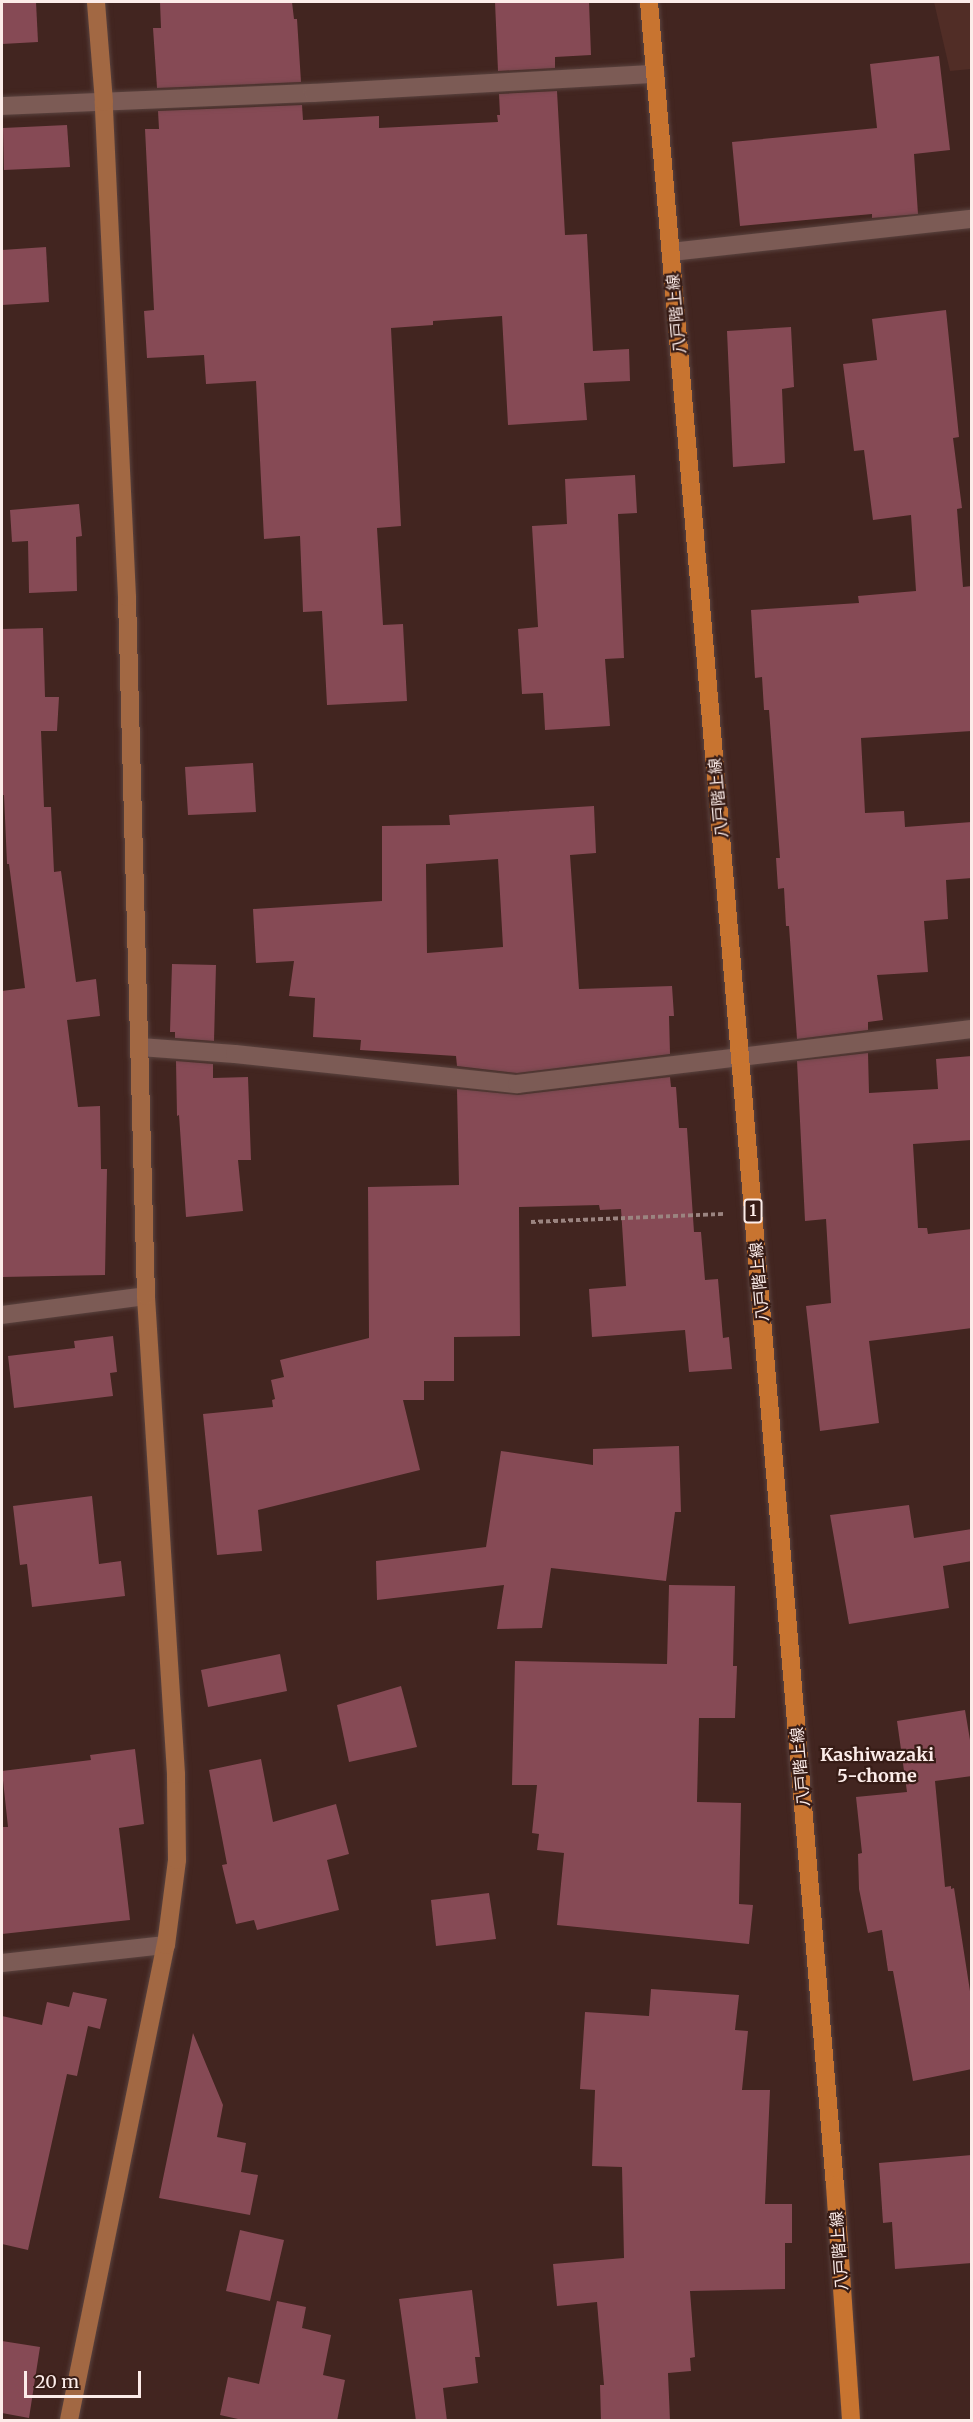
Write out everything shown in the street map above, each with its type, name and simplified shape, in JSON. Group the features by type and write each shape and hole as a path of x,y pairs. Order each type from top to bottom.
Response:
{"main road":[{"name":"八戸階上線","path":"649,2 835,2185 851,2421"}],"street":[{"path":"69,2421 166,1945 177,1860 176,1774 146,1296 127,597 104,102 96,2"},
{"path":"2,106 656,74"},
{"path":"671,252 972,219"},
{"path":"140,1047 235,1054 517,1084 972,1029"},
{"path":"2,1316 146,1296"},
{"path":"2,1963 166,1945"}],"path":[{"path":"531,1222 726,1214"}],"shaded area":[{"path":"934,2 971,2 971,69 950,71"}],"building":[{"path":"2,2 36,2 38,42 2,44"},
{"path":"160,2 292,2 294,19 297,19 301,82 157,88 153,28 161,28"},
{"path":"495,2 589,2 591,55 555,57 555,68 498,71"},
{"path":"939,56 950,150 914,154 918,214 872,218 872,214 740,226 732,142 877,128 870,64"},
{"path":"557,91 565,235 587,234 593,351 629,349 630,381 584,383 587,420 508,425 502,316 433,321 433,325 391,328 401,526 377,528 383,625 403,624 407,701 327,705 322,611 303,612 300,536 264,539 256,381 206,384 204,355 147,358 144,311 154,310 145,129 159,129 158,111 302,105 303,120 379,116 379,128 498,122 499,94"},
{"path":"67,125 70,167 4,170 3,128"},
{"path":"46,247 49,302 2,305 2,250"},
{"path":"946,310 959,437 953,438 962,508 957,509 963,587 972,586 972,731 861,738 865,813 904,811 905,827 972,822 972,878 946,880 948,919 924,921 928,972 877,975 883,1020 868,1022 868,1030 797,1039 789,926 786,926 784,888 778,889 776,858 780,858 769,710 764,710 762,677 755,678 751,610 859,603 858,596 916,591 911,515 873,520 864,450 854,451 843,364 877,360 872,319"},
{"path":"791,327 794,387 782,389 785,463 733,467 727,331"},
{"path":"635,475 637,513 618,514 624,658 605,659 610,726 545,730 543,693 522,694 518,629 538,627 532,526 567,524 565,479"},
{"path":"79,504 82,536 76,537 77,591 29,593 28,541 12,542 10,510"},
{"path":"43,628 45,697 59,697 57,731 41,731 44,807 51,807 54,872 61,871 76,982 96,979 100,1016 67,1020 78,1107 100,1106 101,1169 107,1169 105,1275 2,1277 2,991 25,988 9,864 7,864 4,795 2,795 2,629"},
{"path":"253,763 256,812 188,815 185,767"},
{"path":"594,806 596,853 570,855 579,989 672,986 674,1016 669,1016 670,1054 517,1073 457,1066 456,1056 360,1050 361,1040 313,1037 315,998 289,996 294,961 256,963 253,909 382,901 382,826 450,825 449,815","holes":["498,859 503,947 427,953 426,864"]},
{"path":"172,964 216,965 214,1041 175,1038 175,1032 170,1032"},
{"path":"868,1053 869,1093 938,1089 936,1059 972,1056 972,1140 913,1144 918,1228 927,1228 928,1234 972,1229 972,1328 869,1341 879,1423 820,1431 806,1306 831,1303 826,1219 805,1221 797,1061"},
{"path":"176,1061 213,1064 213,1078 248,1077 251,1160 238,1160 243,1211 186,1217 179,1115 177,1116"},
{"path":"670,1077 671,1087 676,1087 679,1128 687,1128 694,1232 701,1232 705,1280 718,1279 723,1338 729,1337 732,1369 689,1372 685,1330 592,1337 589,1289 626,1286 621,1209 600,1210 599,1205 519,1207 520,1336 454,1337 454,1381 424,1381 424,1400 403,1400 420,1470 258,1510 262,1551 217,1555 203,1414 273,1407 272,1400 275,1399 271,1380 284,1377 280,1360 369,1338 368,1187 459,1185 457,1089 518,1095"},
{"path":"113,1336 117,1372 110,1373 113,1396 14,1408 8,1356 75,1348 74,1341"},
{"path":"679,1446 681,1512 675,1512 666,1581 551,1568 542,1628 497,1629 504,1585 377,1600 376,1561 486,1547 501,1451 593,1465 593,1449"},
{"path":"92,1496 99,1564 121,1561 125,1596 32,1607 27,1564 20,1565 13,1506"},
{"path":"909,1505 914,1538 972,1529 972,1561 943,1566 949,1608 849,1624 830,1515"},
{"path":"669,1585 735,1586 733,1666 737,1666 735,1718 699,1718 697,1802 741,1803 739,1904 753,1905 749,1944 557,1925 564,1853 537,1850 539,1834 532,1833 537,1785 512,1785 515,1661 667,1664"},
{"path":"280,1654 287,1691 208,1707 201,1670"},
{"path":"401,1686 417,1747 349,1762 337,1705"},
{"path":"965,1710 972,1752 972,1776 935,1781 945,1887 954,1888 972,2004 972,2069 913,2081 893,1971 888,1971 882,1930 868,1933 859,1889 858,1854 862,1853 856,1797 907,1792 897,1721"},
{"path":"135,1749 144,1824 119,1828 130,1920 2,1934 2,1827 8,1827 2,1771 91,1760 90,1755"},
{"path":"261,1759 273,1822 336,1804 349,1854 327,1860 339,1910 257,1930 254,1920 236,1924 222,1865 227,1864 209,1770"},
{"path":"489,1893 496,1939 436,1946 431,1900"},
{"path":"651,1989 739,1995 735,2030 748,2031 742,2090 770,2090 765,2204 792,2204 792,2243 785,2243 785,2289 690,2291 695,2357 690,2358 691,2371 668,2373 670,2421 601,2421 600,2385 604,2385 597,2302 557,2306 553,2264 624,2258 622,2167 592,2166 595,2090 580,2089 585,2012 649,2016"},
{"path":"73,1992 107,1999 100,2029 88,2026 77,2076 67,2074 28,2250 2,2244 2,2016 42,2025 47,2002 69,2007"},
{"path":"193,2033 223,2105 217,2137 246,2143 241,2172 258,2175 250,2215 159,2198"},
{"path":"972,2155 972,2263 895,2269 892,2222 883,2223 879,2163"},
{"path":"240,2230 284,2240 270,2301 226,2291"},
{"path":"472,2290 480,2357 475,2357 478,2383 443,2388 447,2421 416,2421 399,2299"},
{"path":"277,2301 306,2307 302,2328 331,2335 323,2375 345,2380 337,2421 247,2421 220,2415 228,2377 259,2384"},
{"path":"2,2341 40,2347 29,2418 2,2413"}],"district":[{"name":"Kashiwazaki 5-chome","path":"877,1766"}]}
